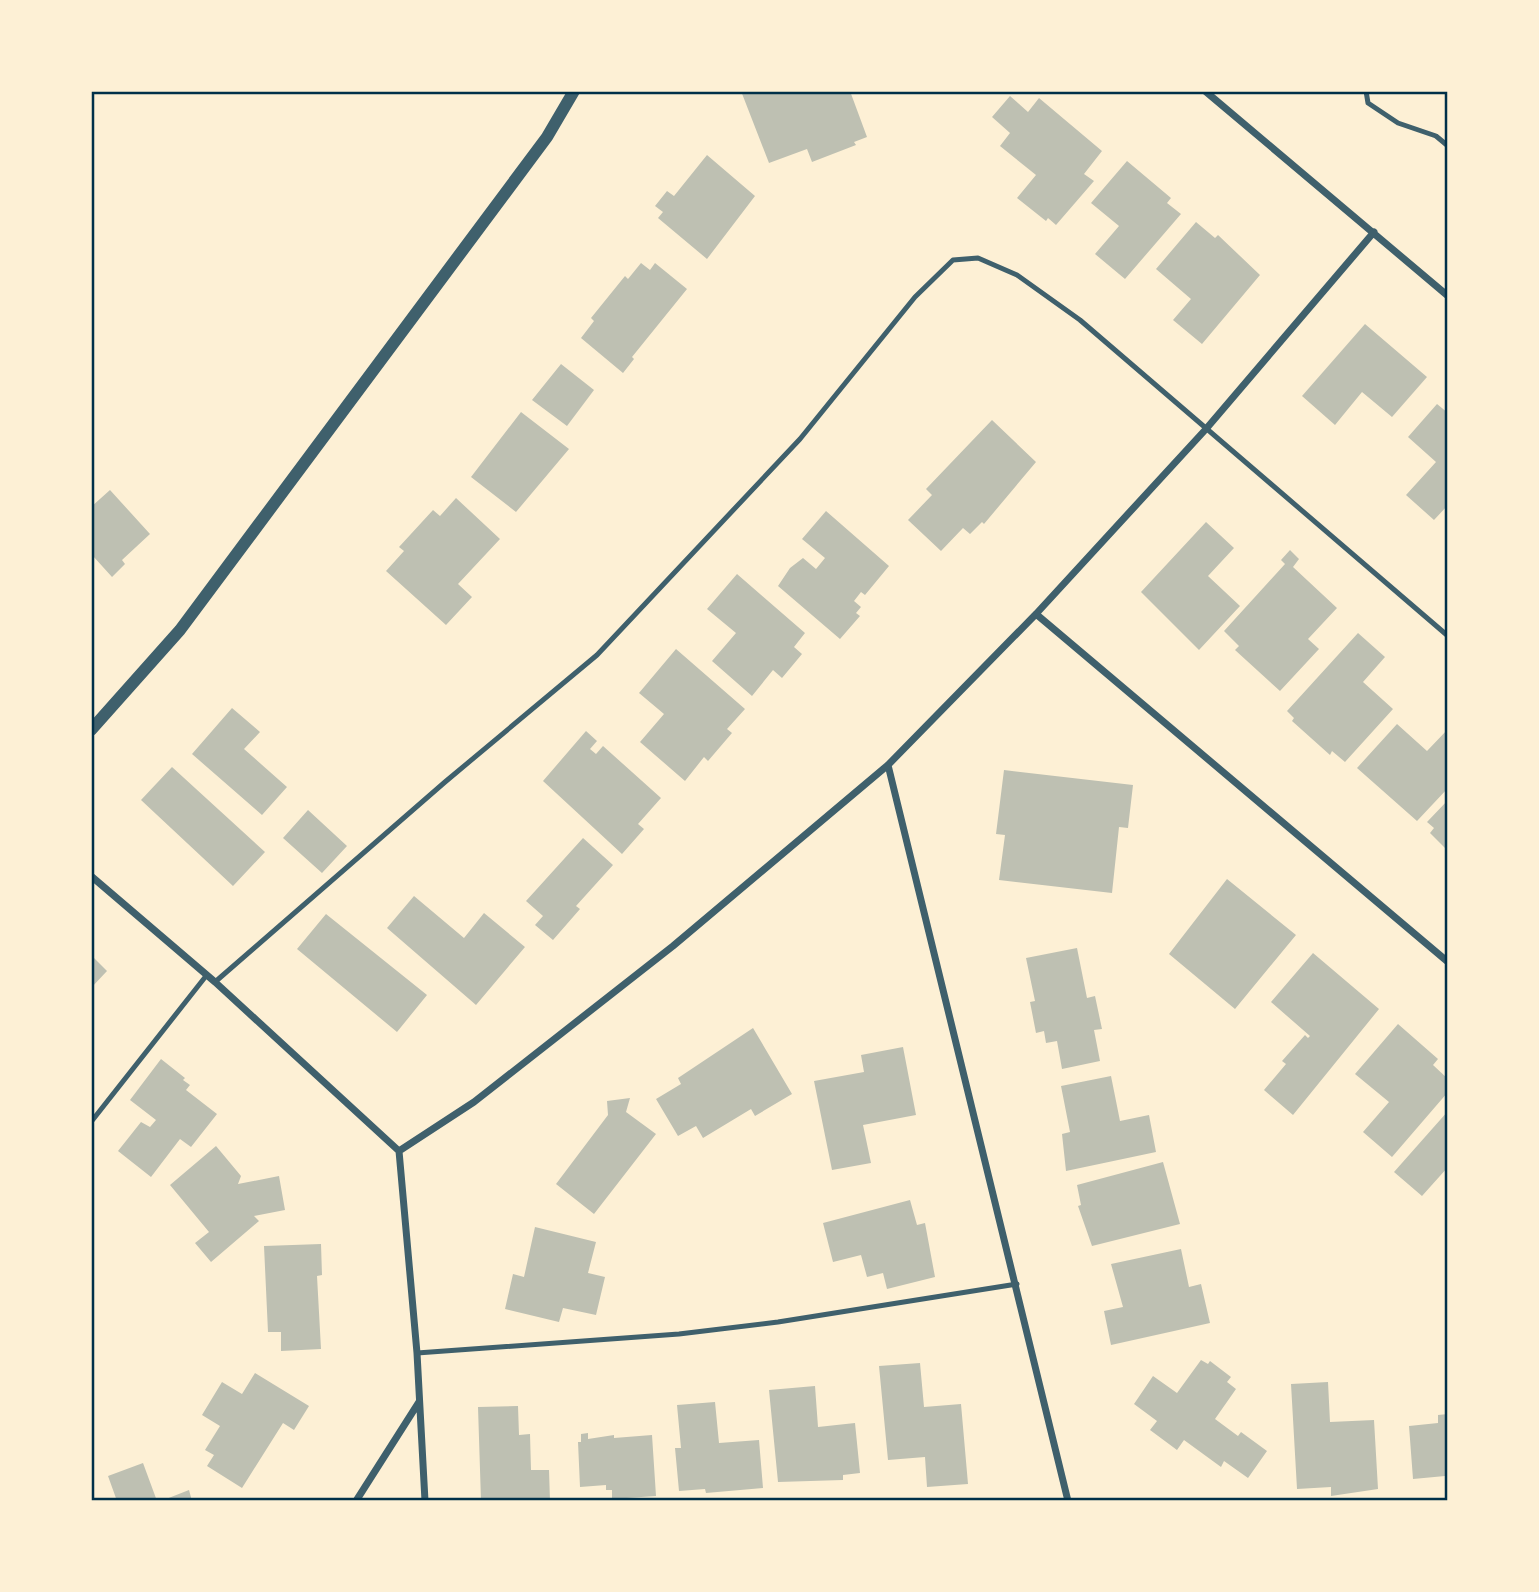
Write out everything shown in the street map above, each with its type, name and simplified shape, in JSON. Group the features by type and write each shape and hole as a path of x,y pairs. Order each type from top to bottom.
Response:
{"street":[{"path":"91,730 188,619 547,137 574,91"},
{"path":"1205,91 1448,296"},
{"path":"400,1151 474,1102 673,946 888,765 1036,614 1206,429 1374,232"},
{"path":"1036,614 1448,962"},
{"path":"888,765 1068,1501"},
{"path":"91,876 215,982 400,1151 417,1353 425,1501"},
{"path":"356,1501 419,1401"}],"lane":[{"path":"1366,91 1368,103 1398,123 1436,136 1448,146"},
{"path":"215,982 444,782 597,655 800,439 915,297 953,260 978,258 1017,275 1080,320 1448,636"},
{"path":"91,1122 206,976"},
{"path":"417,1353 679,1334 778,1322 1017,1284"}],"building":[{"path":"741,91 850,91 867,137 854,142 856,145 812,162 807,149 769,163"},
{"path":"1010,96 1028,112 1039,98 1102,151 1084,174 1094,181 1056,225 1048,218 1046,221 1017,198 1036,175 1000,146 1010,133 992,117"},
{"path":"707,155 755,196 707,259 658,218 663,212 655,206 667,191 674,196"},
{"path":"1127,161 1171,198 1167,203 1181,214 1125,279 1095,254 1119,226 1091,203"},
{"path":"1196,222 1215,238 1218,235 1260,275 1202,344 1173,320 1191,299 1156,269"},
{"path":"641,263 650,270 655,263 687,289 632,357 634,359 623,373 581,338 594,321 591,318 625,276 628,279"},
{"path":"1365,324 1427,377 1392,417 1362,392 1335,425 1302,396"},
{"path":"561,364 594,390 567,426 532,400"},
{"path":"1437,404 1448,413 1448,505 1434,520 1406,495 1436,462 1408,437"},
{"path":"521,412 569,449 516,512 471,477"},
{"path":"992,420 1036,462 984,524 982,522 970,534 963,528 941,551 908,520 932,495 926,489"},
{"path":"110,490 150,534 122,560 125,564 112,577 93,556 91,559 91,507"},
{"path":"456,498 500,539 458,584 472,597 446,625 386,571 404,551 399,547 433,510 440,516"},
{"path":"826,511 889,566 865,595 861,592 854,601 861,607 856,613 860,616 840,639 778,586 790,568 803,558 816,569 825,558 802,539"},
{"path":"1206,522 1234,548 1208,576 1240,606 1199,650 1141,592"},
{"path":"1290,550 1299,559 1293,567 1337,608 1308,639 1319,649 1280,691 1235,650 1239,646 1224,631 1285,564 1281,560"},
{"path":"737,574 805,633 794,647 802,654 782,678 773,670 752,696 712,661 736,633 707,609"},
{"path":"1358,633 1385,657 1363,682 1393,709 1345,762 1332,751 1330,755 1292,721 1294,718 1287,711"},
{"path":"676,649 745,709 727,729 732,733 708,761 704,757 685,781 640,742 664,714 639,693"},
{"path":"232,708 260,732 244,749 287,787 262,815 192,754"},
{"path":"1397,724 1427,751 1448,729 1448,788 1417,821 1357,768"},
{"path":"586,731 597,741 590,749 596,754 603,746 661,798 638,824 644,829 622,854 543,781"},
{"path":"172,767 265,852 233,886 141,800"},
{"path":"1004,770 1133,785 1128,828 1119,827 1112,893 999,880 1005,835 996,834"},
{"path":"1448,800 1448,851 1430,833 1434,828 1427,822"},
{"path":"308,810 347,846 322,873 283,838"},
{"path":"583,838 613,865 576,906 580,909 553,940 535,925 543,916 526,901"},
{"path":"1227,879 1296,935 1235,1009 1169,954"},
{"path":"414,896 464,938 484,913 525,947 476,1005 387,928"},
{"path":"326,914 427,995 397,1032 297,949"},
{"path":"1077,948 1087,998 1095,996 1102,1029 1094,1030 1100,1061 1062,1069 1057,1041 1046,1043 1044,1031 1036,1033 1030,1002 1035,1001 1026,958"},
{"path":"1313,953 1379,1009 1293,1115 1264,1090 1286,1064 1282,1061 1305,1035 1308,1038 1310,1036 1271,1002"},
{"path":"91,955 107,971 91,988"},
{"path":"1398,1024 1438,1059 1433,1065 1448,1079 1448,1092 1392,1157 1363,1132 1389,1102 1355,1074"},
{"path":"753,1028 792,1094 755,1116 751,1109 703,1138 696,1126 678,1136 656,1099 681,1084 678,1078"},
{"path":"903,1047 916,1115 863,1125 871,1163 832,1170 814,1081 864,1072 861,1055"},
{"path":"161,1059 185,1078 183,1080 190,1085 186,1090 217,1114 191,1147 180,1139 151,1177 118,1151 141,1122 150,1127 156,1120 130,1100"},
{"path":"1111,1076 1120,1121 1149,1115 1156,1152 1066,1171 1062,1134 1070,1132 1061,1086"},
{"path":"630,1098 626,1112 656,1134 594,1214 556,1184 608,1115 607,1101"},
{"path":"1448,1111 1448,1167 1422,1196 1394,1172"},
{"path":"216,1146 241,1176 238,1184 279,1176 285,1210 254,1216 259,1221 211,1262 195,1243 209,1232 170,1185"},
{"path":"1163,1162 1180,1224 1092,1246 1078,1206 1081,1205 1077,1185"},
{"path":"910,1200 917,1225 925,1223 935,1277 887,1289 883,1273 867,1277 861,1255 833,1262 823,1223"},
{"path":"535,1227 596,1242 588,1273 605,1277 596,1315 563,1308 559,1322 505,1309 513,1274 524,1277"},
{"path":"321,1244 322,1275 317,1276 321,1349 281,1351 281,1332 268,1332 264,1246"},
{"path":"1181,1249 1189,1287 1201,1284 1210,1323 1111,1345 1104,1311 1123,1307 1111,1264"},
{"path":"1201,1360 1208,1364 1210,1361 1231,1377 1227,1382 1236,1389 1215,1419 1238,1436 1241,1432 1267,1451 1248,1478 1224,1461 1221,1467 1184,1440 1177,1450 1150,1430 1157,1421 1134,1404 1153,1376 1177,1393"},
{"path":"920,1363 924,1407 961,1404 968,1484 927,1487 925,1457 888,1460 879,1366"},
{"path":"255,1373 309,1406 294,1430 283,1423 242,1488 207,1466 214,1455 205,1450 220,1426 202,1415 222,1382 242,1394"},
{"path":"1328,1382 1330,1422 1374,1420 1378,1489 1331,1496 1331,1487 1297,1489 1291,1384"},
{"path":"815,1386 818,1427 855,1423 860,1473 843,1475 843,1480 778,1482 769,1390"},
{"path":"715,1402 719,1443 759,1440 763,1488 706,1493 705,1489 679,1491 675,1448 681,1448 677,1405"},
{"path":"518,1406 519,1435 530,1434 531,1470 549,1470 550,1501 481,1501 478,1407"},
{"path":"1448,1414 1448,1484 1445,1476 1413,1479 1409,1426 1438,1423 1438,1415"},
{"path":"588,1433 588,1439 614,1435 614,1438 652,1435 656,1496 612,1499 612,1490 606,1490 606,1485 580,1487 578,1442 581,1442 581,1434"},
{"path":"143,1463 157,1501 117,1501 108,1476"},
{"path":"189,1490 192,1501 161,1501"}]}
